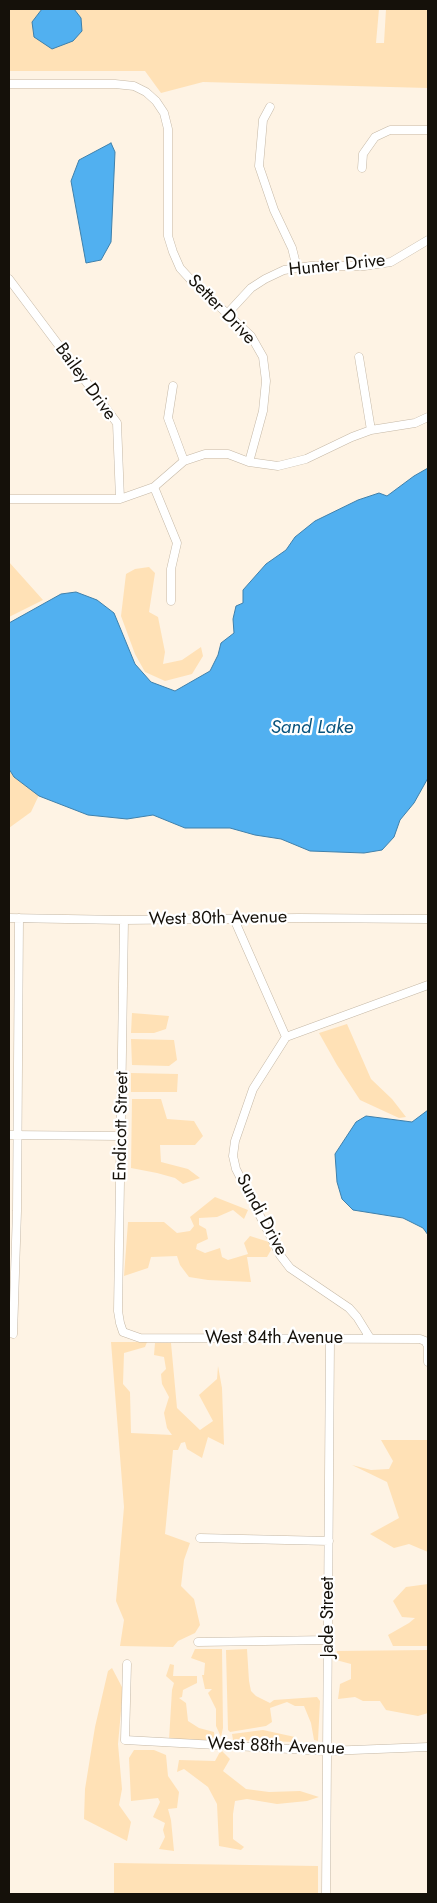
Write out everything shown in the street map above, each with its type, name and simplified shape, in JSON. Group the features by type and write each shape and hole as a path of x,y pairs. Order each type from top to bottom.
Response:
{"street":[{"name":"Setter Drive","path":"9,84 115,84 134,86 146,92 156,101 164,113 168,129 168,236 173,252 180,268 190,280 251,336 263,357 266,381 263,411 249,462"},
{"path":"270,107 263,120 259,166 274,210 292,248 297,268"},
{"path":"362,168 363,154 375,137 390,130 428,130"},
{"name":"Hunter Drive","path":"227,314 251,288 284,270 311,266 364,266 391,262 428,240"},
{"name":"Bailey Drive","path":"9,279 117,423 120,499"},
{"path":"359,357 371,430"},
{"path":"173,386 168,418 184,461"},
{"path":"9,499 120,499 154,487 184,461 205,454 228,454 249,462 278,466 306,459 352,436 371,430 415,423 428,417"},
{"path":"154,487 177,543 171,569 171,601"},
{"name":"West 80th Avenue","path":"9,918 428,920"},
{"path":"14,1334 13,1135 19,918"},
{"path":"234,919 286,1037 428,985"},
{"name":"Endicott Street","path":"124,920 118,1311 124,1332"},
{"name":"Sundi Drive","path":"286,1037 253,1089 235,1141 233,1156 236,1169 280,1255 290,1268 348,1308 357,1317 370,1338"},
{"path":"13,1135 122,1136"},
{"name":"West 84th Avenue","path":"124,1332 140,1338 420,1339 425,1341 428,1346 428,1362"},
{"name":"Jade Street","path":"326,1894 330,1339"},
{"path":"200,1538 329,1541"},
{"path":"198,1642 329,1640"},
{"name":"West 88th Avenue","path":"127,1664 125,1740 327,1750 428,1747"}],"shaded area":[{"path":"9,9 379,9 376,43 384,43 386,9 428,9 428,88 203,82 161,93 145,71 9,71"},
{"path":"9,562 43,600 9,617"},
{"path":"149,567 155,573 149,612 158,617 165,652 163,664 182,660 201,647 203,656 192,674 165,681 145,672 135,654 121,616 126,574 135,569"},
{"path":"9,769 14,777 39,795 31,812 9,828"},
{"path":"132,1013 169,1016 166,1029 154,1033 131,1033"},
{"path":"347,1024 371,1079 392,1099 406,1117 399,1118 360,1100 337,1065 319,1033"},
{"path":"131,1039 174,1040 177,1060 169,1066 132,1065"},
{"path":"131,1073 178,1074 177,1092 131,1092"},
{"path":"132,1099 161,1099 167,1119 194,1121 203,1136 195,1145 160,1145 161,1162 188,1169 200,1178 183,1184 175,1178 131,1168"},
{"path":"215,1197 248,1210 244,1219 233,1210 217,1217 199,1218 199,1225 206,1229 208,1239 197,1244 196,1249 205,1253 220,1248 222,1257 228,1260 248,1254 244,1243 250,1236 269,1242 271,1250 267,1257 247,1257 251,1282 189,1277 180,1265 177,1256 151,1257 148,1268 124,1276 128,1222 164,1222 177,1233 190,1231 194,1226 190,1217"},
{"path":"111,1342 147,1342 145,1347 124,1353 123,1384 130,1392 131,1433 172,1435 167,1428 164,1413 169,1397 162,1384 161,1374 166,1369 164,1357 154,1355 155,1343 171,1343 177,1408 200,1430 213,1421 199,1395 217,1379 218,1366 222,1388 224,1445 208,1437 202,1458 187,1449 185,1442 181,1443 178,1450 173,1450 165,1534 190,1543 184,1560 181,1586 194,1599 200,1625 195,1633 178,1641 173,1647 120,1646 124,1620 116,1601 124,1507"},
{"path":"381,1440 428,1440 428,1552 409,1544 394,1548 370,1534 399,1518 387,1482 352,1465 371,1470 389,1469 393,1461"},
{"path":"428,1584 428,1646 393,1646 388,1635 415,1618 402,1617 393,1601 406,1587"},
{"path":"195,1649 222,1649 223,1728 221,1737 216,1726 216,1709 208,1693 212,1689 205,1689 202,1675 204,1675 205,1663 191,1658"},
{"path":"247,1649 249,1681 251,1691 256,1696 270,1703 274,1700 317,1697 320,1701 318,1741 314,1740 311,1723 304,1706 295,1706 287,1702 270,1708 272,1722 266,1726 230,1732 228,1730 226,1650"},
{"path":"428,1650 428,1713 418,1716 386,1710 380,1701 363,1701 355,1697 338,1699 340,1684 351,1679 351,1664 336,1660 337,1651"},
{"path":"170,1664 174,1665 173,1676 197,1676 197,1683 183,1690 182,1697 179,1698 186,1703 188,1721 199,1728 214,1732 215,1742 169,1740 174,1683 166,1676"},
{"path":"112,1668 123,1689 118,1744 122,1789 119,1805 131,1822 127,1841 84,1819 85,1789 95,1727 108,1671"},
{"path":"263,1730 295,1737 295,1742 233,1740 232,1734"},
{"path":"134,1750 154,1750 166,1755 168,1776 179,1792 177,1808 168,1809 174,1851 159,1849 165,1837 163,1830 165,1823 153,1817 160,1802 158,1798 131,1801 129,1758"},
{"path":"221,1750 230,1759 223,1771 246,1789 269,1792 300,1791 319,1797 307,1801 277,1804 247,1799 235,1801 233,1839 244,1847 241,1850 219,1846 217,1804 208,1787 184,1769 177,1772 179,1760 215,1761"},
{"path":"114,1863 318,1866 318,1894 114,1894"}],"water":[{"path":"42,9 74,9 81,18 82,31 73,41 52,49 34,37 32,22"},
{"path":"111,143 115,152 111,242 101,260 86,263 71,181 79,160"},
{"name":"Sand Lake","path":"428,468 428,778 414,803 400,820 394,837 382,850 364,853 310,851 281,839 255,835 230,828 185,828 153,815 127,819 88,815 39,796 14,777 9,769 9,623 61,594 76,592 97,600 114,613 135,664 151,682 175,691 210,671 218,655 221,643 234,633 233,619 236,606 243,603 243,590 266,564 286,550 295,537 315,521 358,500 379,493 387,496"},
{"path":"428,1110 428,1235 423,1228 403,1218 353,1210 342,1199 337,1182 335,1154 356,1122 366,1116 412,1122"}]}
